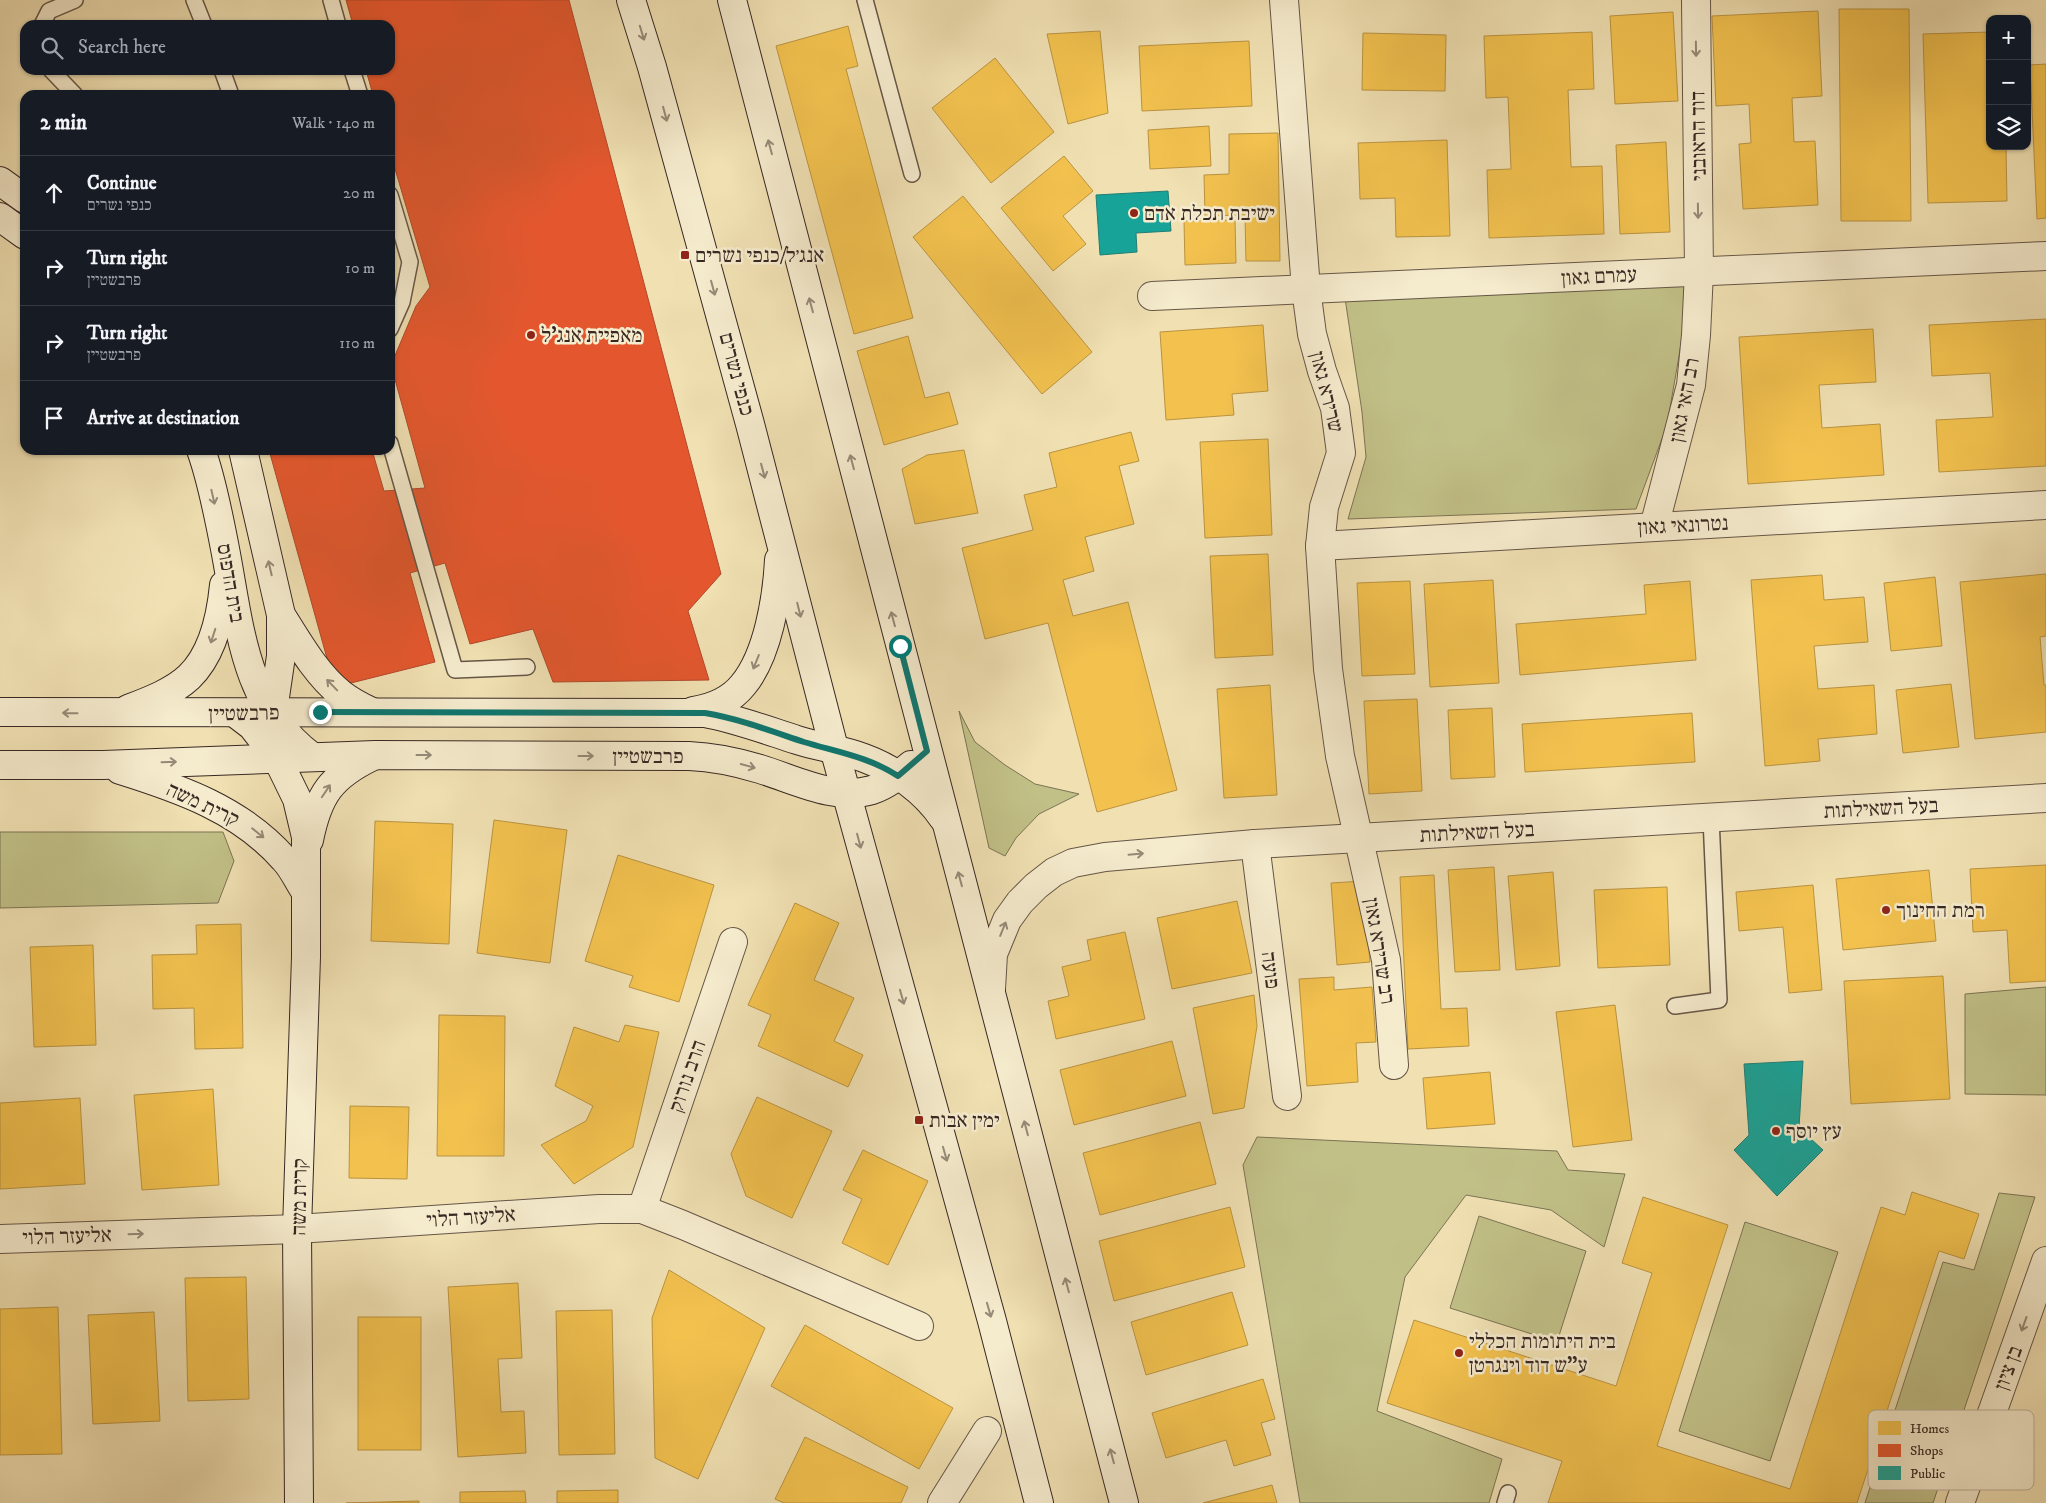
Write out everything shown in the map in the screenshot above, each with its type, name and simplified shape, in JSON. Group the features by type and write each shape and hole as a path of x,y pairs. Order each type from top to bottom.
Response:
{"street":[{"name":"כנפי נשרים","path":"631,0 652,67 778,529 835,750"},
{"path":"732,0 1124,1503"},
{"name":"שרירא גאון","path":"1284,0 1306,289 1312,334 1335,408 1341,453 1324,507 1320,546 1328,669 1340,756 1360,838"},
{"name":"דוד הראובני","path":"1696,0 1699,272"},
{"path":"0,181 20,195"},
{"path":"0,217 20,231"},
{"name":"עמרם גאון","path":"1152,296 2046,256"},
{"name":"רב האי גאון","path":"1654,527 1691,385 1699,272"},
{"name":"בית הדפוס","path":"202,455 226,553 241,641 255,683 265,723 291,738 311,756"},
{"name":"בית הדפוס","path":"229,760 242,753 265,723 275,697 281,656 281,615 244,455"},
{"name":"נטרונאי גאון","path":"1320,546 2046,504"},
{"path":"689,712 708,708 725,700 743,686 753,671 768,632 776,597 780,550 778,529"},
{"path":"118,713 172,689 188,677 201,663 210,644 223,598 226,553"},
{"path":"281,615 295,638 330,684 341,694 372,712"},
{"name":"פרבשטיין","path":"0,712 235,713 265,723 372,712 689,712 737,719 808,743 865,758 898,776 927,798 945,820"},
{"name":"קרית משה","path":"265,723 277,758 297,799 306,837 306,957 297,1229 299,1503"},
{"path":"835,750 992,1321 1039,1503"},
{"name":"פרבשטיין","path":"0,765 103,764 375,754 698,757 743,765 819,788 846,794 872,790 898,776 927,751"},
{"path":"306,854 313,818 327,789 345,771 375,754"},
{"name":"קרית משה","path":"103,764 186,793 221,808 244,822 286,860 305,892"},
{"name":"בעל השאילתות","path":"990,993 993,954 1007,920 1036,886 1054,872 1073,863 1105,857 1255,844 2046,798"},
{"name":"רב שרירא גאון","path":"1360,838 1386,960 1394,1065"},
{"name":"פועה","path":"1255,844 1287,1096"},
{"name":"הרב נורוק","path":"642,1210 733,942"},
{"name":"אליעזר הלוי","path":"0,1238 297,1229 599,1209 642,1210 683,1225 919,1326"},
{"name":"בן ציון","path":"1993,1410 2046,1261"},
{"path":"942,1503 987,1431"},
{"name":"בן ציון","path":"1960,1503 1965,1490"}],"lane":[{"path":"44,20 49,11 75,0"},
{"path":"194,0 202,20"},
{"path":"330,0 336,20"},
{"path":"866,0 912,174"},
{"path":"56,75 70,90"},
{"path":"224,75 229,90"},
{"path":"354,75 358,90"},
{"path":"395,212 410,262 402,302 395,318"},
{"path":"393,455 455,670 526,667"},
{"path":"1674,1006 1719,1000 1711,818"}],"shaded area":[{"path":"1686,282 1683,333 1667,425 1636,509 1348,519 1366,457 1362,412 1345,298"},
{"path":"959,711 975,742 1005,765 1035,784 1079,794 1039,814 1016,838 1005,856 989,848"},
{"path":"0,832 223,832 234,861 218,903 0,908"},
{"path":"2046,987 2046,1095 1965,1094 1965,994"},
{"path":"1257,1137 1557,1151 1568,1170 1625,1174 1604,1247 1551,1210 1466,1195 1405,1277 1377,1411 1502,1459 1489,1503 1300,1503 1243,1165"},
{"path":"1999,1193 2035,1197 1964,1410 1895,1410 1943,1262 1974,1270"},
{"path":"1479,1216 1586,1251 1557,1342 1450,1308"},
{"path":"1745,1222 1838,1252 1770,1461 1679,1431"},
{"path":"1869,1490 1937,1490 1933,1503 1865,1503"}],"building: Homes":[{"path":"1839,9 1909,9 1911,221 1841,221"},
{"path":"1818,11 1822,96 1792,98 1794,142 1815,141 1818,205 1743,209 1739,144 1751,143 1749,104 1716,106 1712,16"},
{"path":"1673,12 1678,101 1615,104 1610,16"},
{"path":"848,26 858,66 846,69 913,318 854,334 776,46"},
{"path":"1100,31 1108,113 1068,124 1047,34"},
{"path":"1592,32 1594,89 1568,90 1571,167 1602,166 1604,234 1489,238 1487,170 1511,169 1508,97 1486,98 1484,36"},
{"path":"1986,32 1986,150 2006,150 2007,201 1928,203 1923,34"},
{"path":"1363,33 1446,35 1445,91 1362,90"},
{"path":"1249,41 1252,106 1142,111 1139,46"},
{"path":"995,58 1054,132 991,183 932,108"},
{"path":"2046,64 2046,218 2037,219 2031,87 2031,65"},
{"path":"1209,126 1211,166 1150,169 1148,130"},
{"path":"1278,133 1280,261 1246,261 1245,215 1205,216 1204,175 1229,174 1229,134"},
{"path":"1447,140 1450,236 1396,237 1395,198 1360,199 1358,143"},
{"path":"1666,142 1670,232 1620,234 1616,145"},
{"path":"1064,156 1093,191 1063,216 1086,244 1053,271 1001,208"},
{"path":"963,196 1092,352 1042,394 913,237"},
{"path":"1235,220 1236,263 1185,265 1184,221"},
{"path":"2046,319 2046,466 1939,472 1936,420 1993,417 1990,373 1932,376 1929,325"},
{"path":"1263,325 1268,391 1232,394 1234,415 1166,420 1160,332"},
{"path":"1873,329 1876,382 1819,385 1822,428 1880,424 1884,475 1748,484 1739,337"},
{"path":"908,336 925,398 949,392 958,424 884,445 857,351"},
{"path":"1131,432 1139,461 1119,466 1134,524 1085,537 1094,571 1063,580 1073,616 1128,602 1177,790 1097,812 1048,623 985,639 962,548 1033,530 1024,495 1057,487 1049,453"},
{"path":"1268,439 1272,535 1205,538 1200,442"},
{"path":"964,450 978,513 915,524 902,469 927,455"},
{"path":"1268,554 1273,655 1215,658 1210,556"},
{"path":"2046,574 2046,636 2040,637 2044,685 2046,685 2046,732 1975,739 1960,582"},
{"path":"1822,575 1824,600 1864,597 1868,642 1814,646 1818,689 1874,685 1877,734 1818,739 1820,761 1765,766 1751,580"},
{"path":"1935,577 1942,646 1891,651 1884,583"},
{"path":"1493,580 1499,683 1430,687 1424,584"},
{"path":"1410,581 1415,674 1362,676 1357,583"},
{"path":"1690,581 1696,660 1520,675 1516,624 1646,614 1644,585"},
{"path":"1951,684 1959,747 1903,753 1896,690"},
{"path":"1270,685 1277,795 1224,798 1217,689"},
{"path":"1417,699 1422,791 1369,794 1364,701"},
{"path":"1492,708 1495,777 1451,779 1448,710"},
{"path":"1692,713 1695,762 1525,772 1522,724"},
{"path":"494,820 567,830 550,963 477,953"},
{"path":"375,821 453,824 449,944 371,941"},
{"path":"618,855 714,885 679,1002 629,987 633,976 585,961"},
{"path":"2046,865 2046,981 2010,983 2007,930 1973,932 1970,869"},
{"path":"1494,867 1500,970 1455,972 1448,870"},
{"name":"רמת החינוך","path":"1929,870 1936,941 1843,950 1836,879"},
{"path":"1553,872 1560,966 1516,970 1508,876"},
{"path":"1434,875 1441,1009 1467,1008 1469,1046 1408,1049 1400,877"},
{"path":"1363,881 1370,962 1337,965 1331,883"},
{"path":"1813,885 1822,990 1789,993 1783,927 1739,931 1736,892"},
{"path":"1667,887 1670,965 1598,968 1594,890"},
{"path":"1237,901 1252,973 1172,989 1157,918"},
{"path":"795,903 839,923 814,980 854,998 834,1041 863,1055 848,1087 758,1046 771,1015 748,1005"},
{"path":"241,924 243,1048 195,1049 194,1008 153,1009 152,955 197,954 196,925"},
{"path":"1125,932 1145,1019 1056,1039 1048,1001 1069,996 1062,967 1091,960 1087,940"},
{"path":"93,945 96,1045 34,1047 30,947"},
{"path":"1943,976 1950,1099 1851,1104 1844,981"},
{"path":"1334,977 1334,990 1372,987 1376,1042 1356,1043 1358,1082 1307,1086 1299,979"},
{"path":"1254,995 1257,1026 1244,1108 1213,1114 1193,1008"},
{"path":"1615,1005 1632,1140 1573,1147 1556,1012"},
{"path":"439,1015 505,1016 504,1156 437,1156"},
{"path":"625,1025 659,1032 633,1147 574,1184 541,1145 586,1121 593,1106 555,1086 574,1027 619,1042"},
{"path":"1172,1041 1186,1096 1074,1125 1060,1070"},
{"path":"1490,1072 1495,1124 1427,1129 1423,1078"},
{"path":"213,1089 219,1185 142,1190 134,1095"},
{"path":"757,1097 832,1131 792,1218 746,1196 731,1154"},
{"path":"80,1098 85,1184 0,1189 0,1103"},
{"path":"350,1106 409,1107 407,1179 349,1178"},
{"path":"1200,1122 1216,1184 1100,1215 1083,1153"},
{"path":"863,1150 928,1181 888,1265 842,1243 862,1199 843,1190"},
{"name":"בית היתומות הכללי ע\"ש דוד וינגרטן","path":"1912,1192 1979,1214 1964,1259 1939,1251 1887,1410 1868,1410 1868,1469 1857,1503 1548,1503 1562,1461 1387,1403 1414,1320 1616,1386 1652,1273 1622,1263 1643,1197 1728,1225 1657,1446 1790,1489 1881,1207 1905,1215"},
{"path":"1230,1207 1245,1267 1114,1301 1099,1241"},
{"path":"669,1270 765,1328 698,1479 655,1458 652,1318"},
{"path":"246,1277 249,1399 188,1401 185,1278"},
{"path":"518,1283 522,1358 498,1359 501,1412 524,1411 526,1453 458,1457 448,1287"},
{"path":"1232,1292 1248,1345 1146,1375 1131,1322"},
{"path":"58,1307 62,1454 0,1455 0,1309"},
{"path":"612,1310 615,1454 559,1455 556,1311"},
{"path":"154,1312 160,1421 93,1424 88,1315"},
{"path":"358,1317 421,1317 421,1450 358,1450"},
{"path":"805,1325 953,1408 919,1469 771,1386"},
{"path":"1263,1379 1275,1419 1261,1423 1271,1455 1234,1466 1226,1440 1166,1458 1152,1413"},
{"path":"805,1437 908,1487 901,1503 784,1503 775,1499"},
{"path":"1272,1485 1277,1503 1203,1503"},
{"path":"618,1490 618,1503 557,1503 557,1491"},
{"path":"525,1491 526,1503 460,1503 460,1492"},
{"path":"419,1501 419,1503 346,1503"}],"building: Shops":[{"name":"מאפיית אנג'ל","path":"346,0 569,0 721,574 688,611 709,680 553,682 533,629 470,644 445,563 410,573 435,662 335,687 270,455 373,455 384,491 425,488 395,379 395,356 416,306 430,287 395,169 395,90 372,90 367,75 395,75 395,20 352,20"}],"building: Public":[{"name":"ישיבת תכלת אדם","path":"1168,191 1171,231 1136,233 1137,252 1100,255 1096,195"},
{"name":"עץ יוסף","path":"1803,1061 1799,1128 1823,1150 1777,1196 1734,1150 1749,1135 1744,1064"}],"place":[{"name":"ישיבת תכלת אדם","path":"1134,213"},
{"name":"אנג׳ל/כנפי נשרים","path":"685,255"},
{"name":"מאפיית אנג'ל","path":"531,335"},
{"name":"רמת החינוך","path":"1886,910"},
{"name":"ימין אבות","path":"919,1120"},
{"name":"עץ יוסף","path":"1776,1131"},
{"name":"בית היתומות הכללי ע\"ש דוד וינגרטן","path":"1459,1353"}],"route":[{"path":"320,712 705,713 737,719 808,743 865,758 898,776 927,751 900,646"}]}
